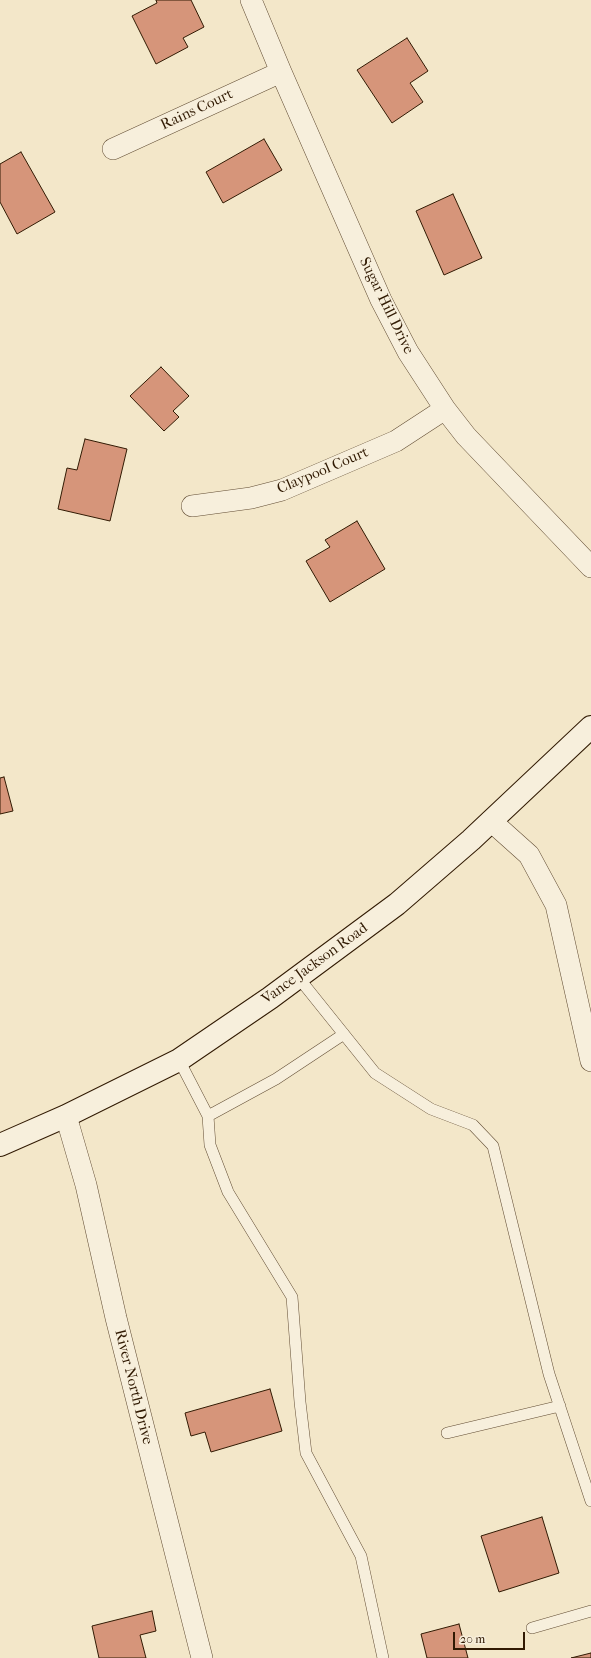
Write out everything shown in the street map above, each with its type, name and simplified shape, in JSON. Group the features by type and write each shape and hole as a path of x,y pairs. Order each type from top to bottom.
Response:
{"main road":[{"name":"Vance Jackson Road","path":"0,1145 66,1116 179,1060 298,977 397,904 491,821 591,727"}],"street":[{"name":"Sugar Hill Drive","path":"251,0 381,300 408,352 445,409 466,436 491,465 591,567"},
{"name":"Rains Court","path":"113,149 281,72"},
{"name":"Claypool Court","path":"192,506 251,498 282,490 396,441 445,409"},
{"path":"491,821 529,855 556,905 591,1061"},
{"name":"River North Drive","path":"66,1116 86,1185 116,1318 202,1658"}],"lane":[{"path":"298,977 375,1073 431,1109 473,1125 493,1146 549,1374 591,1501"},
{"path":"208,1116 276,1079 344,1034"},
{"path":"179,1060 208,1116 210,1145 228,1192 292,1297 299,1395 306,1453 361,1556 383,1658"},
{"path":"447,1433 560,1406"},
{"path":"532,1628 591,1611"}],"building":[{"path":"156,0 191,0 204,27 183,38 188,47 156,64 132,16 157,3"},
{"path":"407,38 428,71 410,83 423,102 392,123 357,70"},
{"path":"264,139 282,170 223,203 206,172"},
{"path":"21,152 55,212 17,234 0,202 0,164"},
{"path":"453,194 482,258 444,275 416,211"},
{"path":"161,367 189,396 173,411 179,417 164,431 130,396"},
{"path":"85,439 127,449 110,521 58,509 67,468 77,470"},
{"path":"357,521 385,569 330,602 306,561 330,547 325,540"},
{"path":"4,777 13,811 0,814 0,778"},
{"path":"270,1389 282,1431 211,1452 205,1432 191,1436 185,1413"},
{"path":"542,1517 559,1573 499,1592 481,1536"},
{"path":"152,1611 156,1631 140,1635 146,1658 99,1658 92,1626"},
{"path":"459,1624 468,1658 427,1658 421,1634"},
{"path":"591,1653 591,1658 571,1658"}]}
